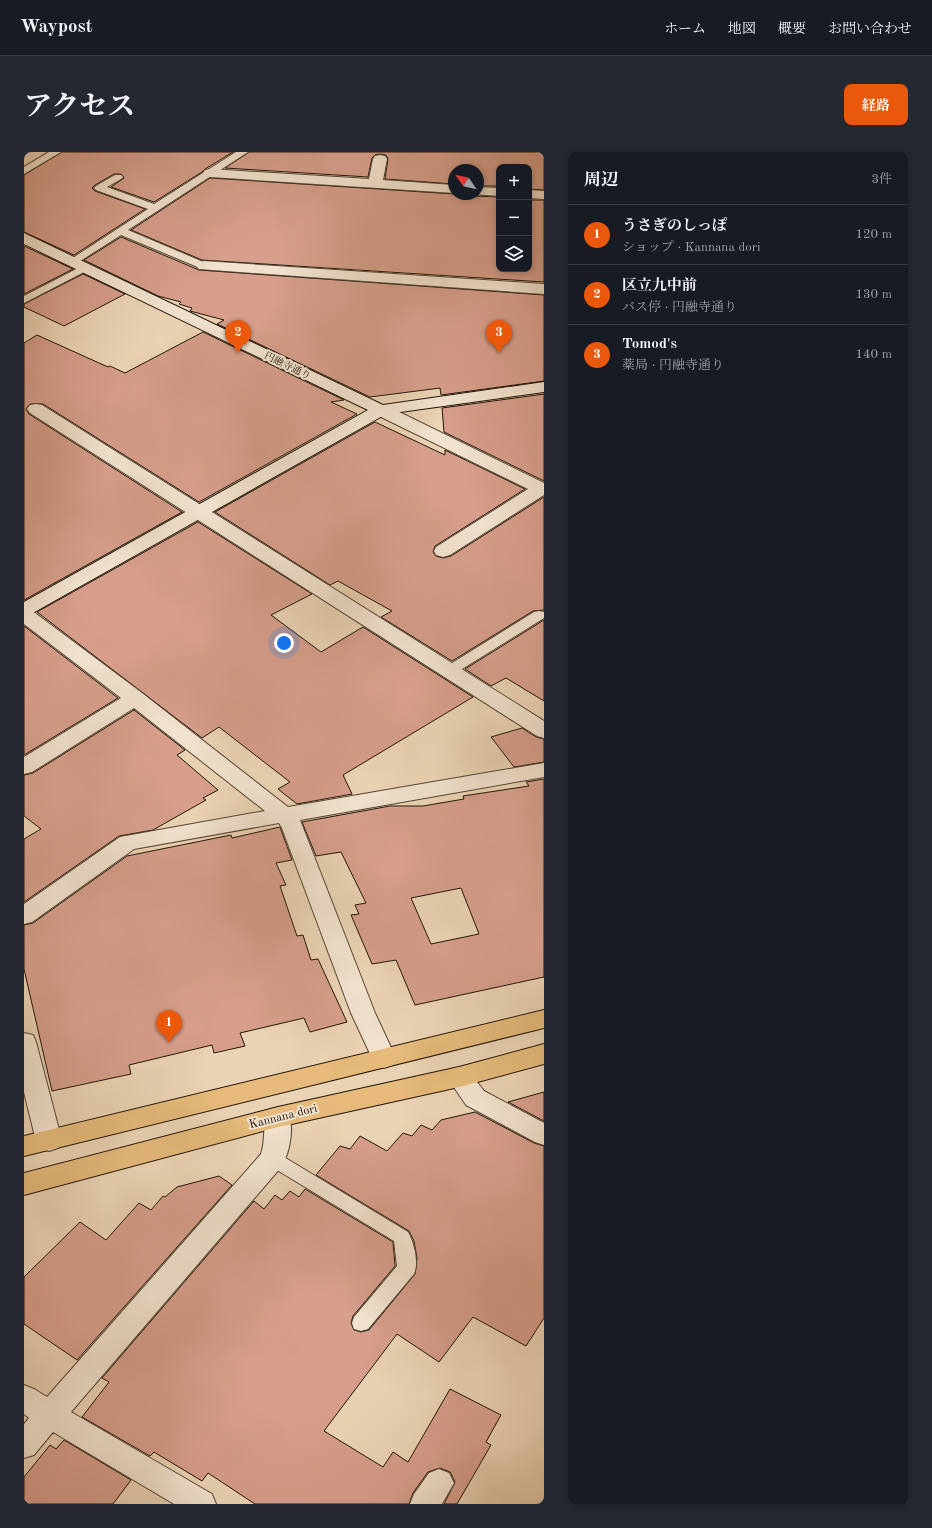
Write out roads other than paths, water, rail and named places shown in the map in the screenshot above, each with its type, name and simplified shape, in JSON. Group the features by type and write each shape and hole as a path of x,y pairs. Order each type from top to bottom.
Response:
{"main road":[{"path":"24,1146 544,1019"},
{"name":"Kannana dori","path":"24,1184 278,1117 459,1077 544,1054"}],"street":[{"path":"375,185 380,159"},
{"path":"210,173 448,189"},
{"path":"484,191 496,192"},
{"path":"532,194 544,195"},
{"name":"円融寺通り","path":"24,238 540,486"},
{"path":"204,266 544,289"},
{"path":"24,610 381,410 544,387"},
{"path":"36,409 544,731"},
{"path":"443,551 540,486"},
{"path":"24,614 284,814 292,825 363,1012 384,1058"},
{"path":"24,767 135,698"},
{"path":"24,916 128,842 544,770"},
{"path":"24,1042 49,1140"},
{"path":"459,1077 475,1098 544,1135"},
{"path":"24,1445 273,1160 278,1145 278,1117"},
{"path":"24,1398 50,1415 201,1504"}],"lane":[{"path":"24,171 56,152"},
{"path":"24,300 80,264 120,231 243,152"},
{"path":"118,177 99,188 155,208"},
{"path":"120,231 204,266"},
{"path":"449,671 539,615"},
{"path":"273,1160 402,1237 407,1268 361,1323"}],"place":[{"name":"区立九中前","path":"238,353"},
{"name":"Tomod's","path":"499,353"},
{"name":"うさぎのしっぽ","path":"169,1043"}]}
